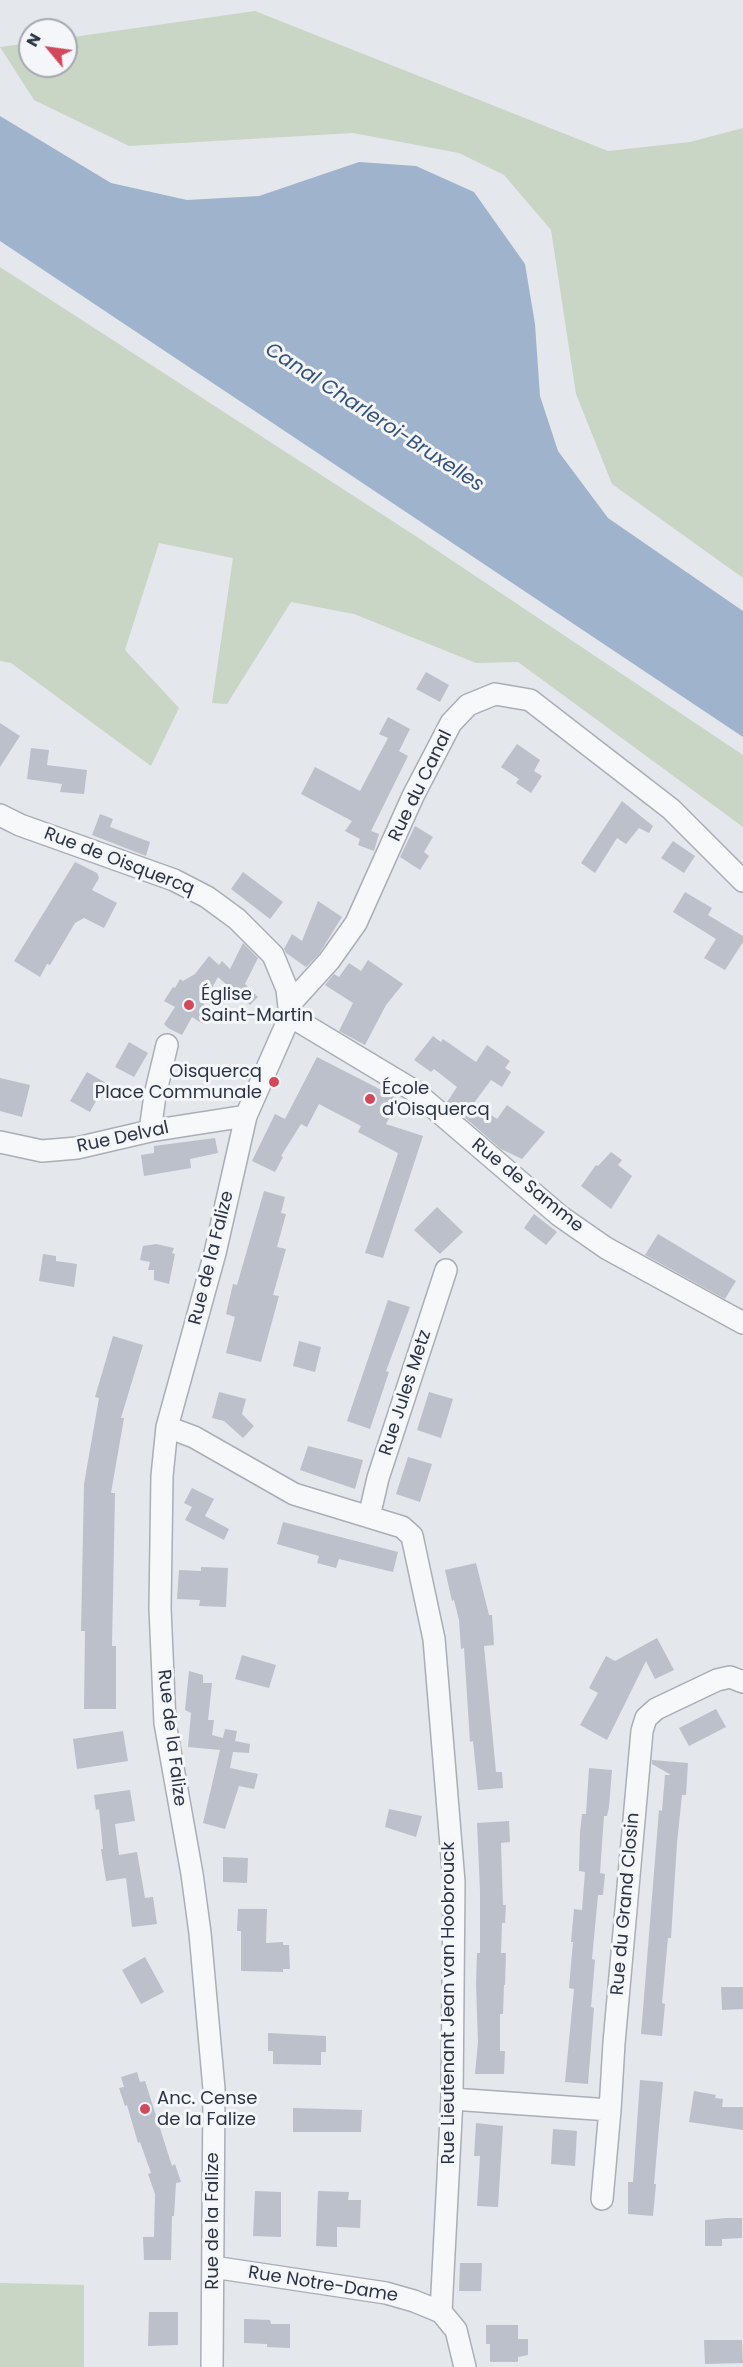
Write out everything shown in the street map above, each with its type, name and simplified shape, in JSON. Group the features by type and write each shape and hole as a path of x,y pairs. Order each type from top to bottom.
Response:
{"street":[{"name":"Rue du Canal","path":"290,1011 356,923 413,796 451,723 468,705 495,694 530,700 671,809 743,880"},
{"name":"Rue de Oisquercq","path":"0,815 20,825 174,880 207,897 237,919 273,955 287,988 290,1011"},
{"name":"Rue de la Falize","path":"212,2367 214,2089 208,2005 192,1874 165,1723 161,1666 162,1476 167,1427 215,1253 246,1116 290,1011"},
{"name":"Rue de Samme","path":"290,1011 414,1090 560,1216 606,1248 743,1323"},
{"path":"150,1131 155,1095 167,1045"},
{"name":"Rue Delval","path":"0,1142 42,1151 77,1148 150,1131 246,1116"},
{"name":"Rue Jules Metz","path":"369,1517 378,1478 446,1270"},
{"name":"Rue Lieutenant Jean van Hoobrouck","path":"167,1427 194,1437 294,1494 402,1527 412,1536 434,1639 454,1882 452,2098 441,2312"},
{"name":"Rue du Grand Closin","path":"602,2199 642,1731 646,1718 656,1709 717,1680 729,1677 743,1682"},
{"path":"452,2098 610,2110"},
{"name":"Rue Notre-Dame","path":"213,2267 386,2293 441,2312"},
{"path":"441,2312 456,2330 465,2367"}],"green space":[{"path":"255,11 608,151 690,142 743,128 743,578 612,484 576,394 551,230 504,175 459,153 353,133 129,146 34,100 20,78 78,78 78,36"},
{"path":"18,45 18,75 0,47"},
{"path":"0,267 417,537 743,755 743,827 518,662 476,663 354,614 291,602 227,704 212,703 233,558 159,543 125,650 179,708 151,766 11,663 0,661"},
{"path":"0,2283 84,2285 84,2367 0,2367"}],"water":[{"name":"Canal Charleroi-Bruxelles","path":"0,116 111,183 187,200 259,196 359,162 416,166 474,192 525,264 535,324 540,396 558,451 608,518 743,611 743,737 0,241"}],"building":[{"path":"426,672 449,685 440,702 416,689"},
{"path":"388,717 410,729 399,751 408,756 371,831 379,834 374,851 358,845 360,839 345,831 352,821 301,794 315,767 360,791 388,738 379,734"},
{"path":"0,723 20,736 0,767"},
{"path":"517,744 540,760 534,771 542,776 531,793 516,783 519,779 501,767"},
{"path":"31,748 49,750 47,765 87,770 84,794 60,792 62,784 27,779"},
{"path":"622,801 653,826 649,833 639,828 626,844 617,838 595,873 581,863"},
{"path":"100,814 113,819 110,827 150,842 146,856 92,835"},
{"path":"415,826 433,837 424,852 429,856 420,870 400,857"},
{"path":"673,841 695,856 684,873 661,858"},
{"path":"75,862 97,873 99,878 92,890 117,903 104,928 84,918 75,923 50,965 47,964 40,977 14,961"},
{"path":"243,872 283,902 270,919 231,889"},
{"path":"685,892 712,908 708,915 743,936 743,942 725,970 704,958 716,939 673,912"},
{"path":"318,901 342,917 319,954 306,967 286,953 284,949 292,934 302,941"},
{"path":"243,943 258,958 245,984 258,997 250,1005 218,977 203,1004 211,1008 203,1024 192,1017 182,1035 168,1028 164,1024 175,1007 164,1001 180,979 183,981 195,974 209,956 219,965 222,961 230,969"},
{"path":"368,960 403,984 386,1005 365,1045 339,1031 353,1003 325,985 334,974 339,977 349,963 361,971"},
{"path":"433,1036 441,1042 443,1039 476,1062 487,1045 510,1061 505,1068 511,1072 502,1087 491,1080 474,1103 497,1119 507,1105 545,1132 522,1159 501,1149 447,1102 457,1087 434,1069 431,1072 414,1060"},
{"path":"129,1042 148,1053 134,1077 115,1067"},
{"path":"317,1057 399,1099 386,1124 423,1136 383,1258 365,1253 398,1153 358,1132 361,1126 319,1104 307,1127 301,1124 281,1156 283,1157 275,1172 252,1161 275,1114 285,1119"},
{"path":"87,1072 106,1083 90,1112 70,1101"},
{"path":"0,1078 30,1085 22,1117 0,1111"},
{"path":"215,1138 218,1153 190,1159 191,1168 144,1176 141,1155 154,1153 154,1146"},
{"path":"611,1152 622,1160 618,1165 632,1176 611,1209 581,1186 596,1165 598,1166"},
{"path":"264,1191 285,1197 281,1213 286,1214 277,1247 286,1249 273,1295 279,1296 261,1362 226,1353 235,1317 226,1314 233,1284 237,1285"},
{"path":"437,1207 463,1232 440,1254 414,1230"},
{"path":"534,1214 557,1232 546,1245 524,1228"},
{"path":"658,1234 736,1281 725,1299 645,1255"},
{"path":"156,1244 174,1248 172,1253 175,1254 169,1284 154,1280 154,1270 148,1270 150,1262 140,1260 143,1246"},
{"path":"43,1254 56,1256 56,1261 77,1264 74,1287 39,1281"},
{"path":"388,1300 410,1307 386,1371 389,1372 370,1429 347,1421"},
{"path":"113,1336 143,1345 121,1418 124,1418 111,1493 115,1493 112,1646 116,1646 116,1709 84,1709 85,1631 81,1631 84,1484 99,1398 95,1397"},
{"path":"299,1341 321,1347 315,1372 293,1366"},
{"path":"219,1392 246,1399 242,1414 254,1426 243,1438 224,1421 212,1418"},
{"path":"429,1392 453,1399 441,1438 417,1430"},
{"path":"308,1446 363,1460 355,1489 300,1470"},
{"path":"408,1457 432,1464 420,1502 396,1494"},
{"path":"192,1488 214,1499 205,1516 229,1529 224,1540 185,1520 192,1507 184,1503"},
{"path":"283,1522 398,1552 393,1572 339,1559 336,1568 317,1563 319,1556 277,1544"},
{"path":"476,1563 489,1615 492,1615 494,1645 484,1646 496,1772 502,1772 503,1788 478,1790 473,1741 470,1742 464,1648 461,1649 459,1620 445,1570"},
{"path":"201,1567 228,1568 226,1607 199,1606 200,1600 177,1599 179,1570 201,1571"},
{"path":"657,1638 674,1670 655,1679 646,1661 607,1740 580,1725 598,1693 589,1688 606,1656 615,1661"},
{"path":"242,1655 276,1665 269,1688 235,1679"},
{"path":"189,1671 203,1675 203,1683 212,1683 208,1720 214,1720 212,1735 223,1738 225,1729 237,1731 235,1741 250,1744 249,1753 233,1752 230,1768 258,1774 254,1789 239,1786 225,1829 203,1823 220,1750 188,1747 191,1713 185,1710"},
{"path":"716,1709 726,1727 689,1746 679,1728"},
{"path":"123,1731 128,1761 77,1769 73,1739"},
{"path":"652,1760 688,1763 686,1795 682,1795 677,1843 671,1938 668,1938 662,2003 665,2004 662,2036 641,2034 659,1810 662,1811 665,1775 671,1775 652,1764"},
{"path":"589,1768 612,1770 609,1807 607,1816 604,1816 600,1873 605,1874 603,1895 598,1895 592,1959 595,1960 591,2007 594,2008 588,2084 565,2082 574,1989 569,1988 573,1942 571,1942 574,1909 582,1910 585,1872 579,1871 580,1832 582,1814 586,1814"},
{"path":"130,1790 135,1821 115,1824 119,1855 137,1852 145,1898 153,1897 157,1924 132,1927 126,1878 106,1881 101,1849 103,1849 99,1809 96,1810 94,1795"},
{"path":"389,1809 422,1816 416,1837 385,1827"},
{"path":"509,1821 510,1842 501,1843 503,1905 506,1905 505,1923 502,1923 501,1953 506,1953 505,1985 503,2014 500,2014 500,2051 505,2051 504,2074 475,2074 478,2042 477,1953 480,1953 477,1823"},
{"path":"223,1857 248,1858 247,1883 223,1882"},
{"path":"238,1909 267,1909 266,1943 283,1942 283,1945 289,1945 290,1969 283,1969 283,1972 241,1971 241,1931 237,1931"},
{"path":"145,1957 164,1992 141,2004 122,1970"},
{"path":"721,1987 743,1987 743,2009 722,2010"},
{"path":"268,2033 326,2036 326,2052 321,2052 321,2065 273,2064 273,2051 268,2051"},
{"path":"137,2072 140,2082 145,2081 172,2166 175,2164 181,2182 176,2183 174,2216 172,2216 171,2260 144,2260 143,2237 154,2237 155,2194 148,2174 151,2173 119,2088 124,2087 121,2077"},
{"path":"640,2080 663,2082 653,2216 628,2214 628,2182 633,2182"},
{"path":"694,2091 716,2095 715,2098 723,2099 722,2107 743,2107 743,2130 689,2122"},
{"path":"293,2108 362,2110 361,2132 293,2132"},
{"path":"476,2123 503,2126 498,2207 477,2206 480,2156 474,2156"},
{"path":"553,2129 577,2131 575,2166 551,2164"},
{"path":"255,2191 281,2192 281,2237 253,2236"},
{"path":"318,2191 349,2192 348,2200 361,2200 360,2228 337,2227 337,2247 316,2246"},
{"path":"742,2218 742,2238 722,2239 722,2246 705,2246 705,2220"},
{"path":"460,2263 482,2263 481,2291 459,2291"},
{"path":"149,2312 178,2312 178,2345 148,2346"},
{"path":"244,2319 270,2320 271,2324 290,2324 290,2348 244,2343"},
{"path":"486,2325 518,2325 518,2339 528,2339 528,2355 518,2357 518,2362 490,2362 490,2344 486,2344"},
{"path":"704,2340 742,2340 743,2363 705,2364"}],"place":[{"name":"Église Saint-Martin","path":"189,1005"},
{"name":"Oisquercq Place Communale","path":"274,1082"},
{"name":"École d'Oisquercq","path":"370,1099"},
{"name":"Anc. Cense de la Falize","path":"145,2109"}]}
